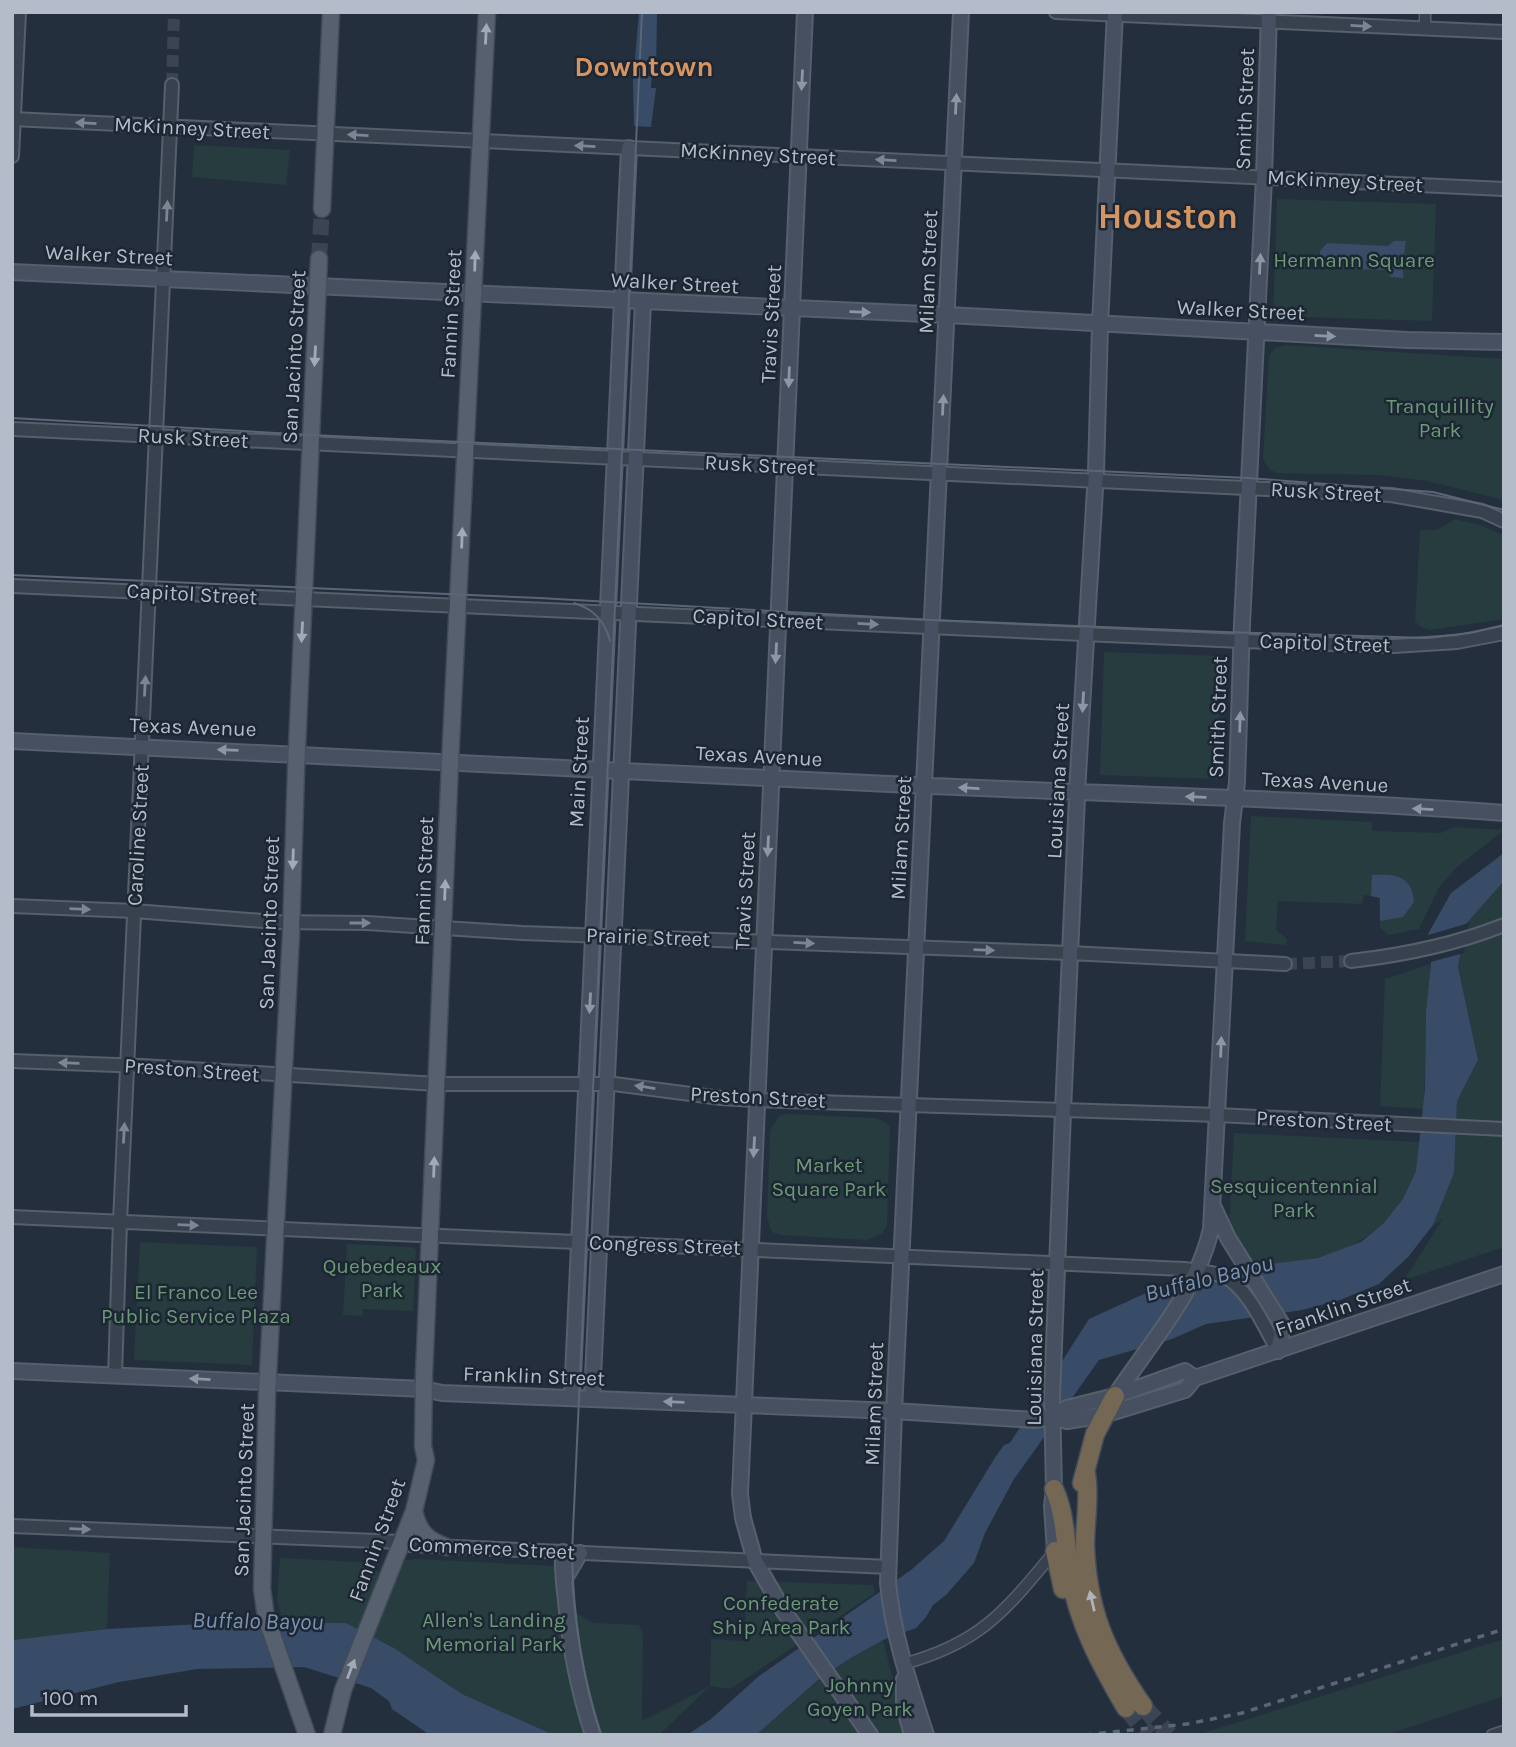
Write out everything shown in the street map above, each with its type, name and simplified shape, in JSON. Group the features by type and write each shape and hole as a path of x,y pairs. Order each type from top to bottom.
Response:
{"highway":[{"path":"1054,1489 1061,1504 1063,1518 1057,1571 1082,1651 1100,1687 1128,1708 1091,1600 1086,1556 1086,1478 1095,1434 1115,1396"},
{"path":"1063,1518 1086,1478"}],"main road":[{"path":"322,209 331,12"},
{"name":"Fannin Street","path":"332,1735 343,1690 414,1511 426,1460 423,1446 424,1389 450,763 487,12"},
{"name":"Travis Street","path":"805,12 740,1494 743,1518 755,1562 783,1610 870,1735"},
{"name":"Milam Street","path":"926,1735 903,1664 890,1602 888,1567 961,12"},
{"name":"Louisiana Street","path":"1054,1489 1053,1417 1063,1111 1077,793 1095,481 1115,14"},
{"name":"Smith Street","path":"1115,1396 1172,1314 1197,1271 1207,1245 1213,1207 1237,782 1269,17"},
{"name":"Main Street","path":"572,1398 629,148"},
{"name":"San Jacinto Street","path":"306,1733 266,1617 262,1589 268,1383 319,259"},
{"name":"Walker Street","path":"12,272 1504,342"},
{"name":"Main Street","path":"592,1399 643,302"},
{"name":"Texas Avenue","path":"12,741 1497,813"},
{"path":"1213,1207 1228,1238 1282,1324 1278,1351"},
{"name":"Franklin Street","path":"1053,1417 1067,1421 1104,1415 1185,1390 1195,1378 1504,1274"},
{"name":"Franklin Street","path":"12,1371 424,1389 442,1393 894,1411 1034,1420 1053,1417 1067,1408 1115,1396 1185,1371 1195,1378"},
{"path":"414,1511 425,1536 447,1547"},
{"path":"1061,1550 1063,1518"},
{"path":"563,1552 575,1672 593,1735"},
{"path":"564,1583 580,1553"},
{"name":"Milam Street","path":"903,1664 904,1706 912,1735"}],"street":[{"path":"12,156 19,12"},
{"path":"1056,12 1269,17 1504,32"},
{"path":"1425,12 1425,29"},
{"name":"Caroline Street","path":"115,1376 172,85"},
{"name":"McKinney Street","path":"13,119 1504,189"},
{"name":"Rusk Street","path":"12,429 1403,496 1482,511 1504,521"},
{"name":"Capitol Street","path":"12,586 1394,646 1457,642 1504,633"},
{"name":"Prairie Street","path":"12,906 291,922 367,923 1285,964"},
{"path":"1351,961 1392,957 1456,942 1504,925"},
{"name":"Preston Street","path":"12,1062 493,1086 607,1083 756,1100 1218,1115 1502,1129"},
{"name":"Congress Street","path":"12,1217 1197,1271 1224,1276 1236,1283 1278,1351"},
{"name":"Commerce Street","path":"12,1526 263,1535 447,1547 888,1567"},
{"path":"903,1664 961,1643 991,1623 1061,1550"},
{"path":"1492,1735 1504,1731"}],"green space":[{"path":"194,145 290,150 286,185 192,177"},
{"name":"Hermann Square","path":"1277,199 1436,204 1432,321 1273,316"},
{"name":"Tranquillity Park","path":"1286,345 1504,359 1504,500 1427,481 1379,475 1277,473 1269,469 1263,458 1269,356 1275,348"},
{"path":"1455,519 1504,535 1504,619 1429,630 1415,621 1420,530 1437,530"},
{"path":"1104,652 1222,656 1217,779 1100,775"},
{"path":"1251,816 1372,822 1372,831 1441,833 1453,827 1504,830 1456,868 1438,889 1419,929 1388,935 1380,928 1379,897 1364,895 1362,904 1278,901 1276,930 1287,939 1286,945 1245,941"},
{"path":"1504,881 1504,1247 1404,1280 1443,1219 1433,1225 1454,1173 1457,1101 1478,1060 1458,967 1465,925"},
{"path":"1431,964 1426,1011 1424,1109 1380,1106 1385,979"},
{"name":"Market Square Park","path":"785,1114 875,1118 890,1127 887,1226 882,1233 867,1240 780,1235 772,1232 767,1218 770,1131 778,1117"},
{"name":"Sesquicentennial Park","path":"1234,1133 1419,1142 1418,1166 1403,1201 1378,1228 1364,1238 1332,1254 1251,1269 1229,1228"},
{"name":"El Franco Lee Public Service Plaza","path":"140,1242 257,1247 252,1365 134,1360"},
{"name":"Quebedeaux Park","path":"347,1244 412,1247 416,1250 413,1311 363,1309 363,1316 343,1315"},
{"path":"12,1547 110,1553 107,1629 12,1640"},
{"name":"Allen's Landing Memorial Park","path":"280,1558 378,1563 376,1571 398,1575 405,1560 417,1559 554,1566 557,1603 594,1623 639,1625 643,1635 642,1721 710,1686 659,1735 554,1735 462,1694 394,1648 346,1623 283,1622 277,1601"},
{"name":"Confederate Ship Area Park","path":"747,1581 873,1585 875,1593 730,1689 710,1686 711,1639 744,1641"},
{"path":"1504,1639 1504,1696 1386,1735 1197,1735"},
{"name":"Johnny Goyen Park","path":"883,1640 907,1735 756,1735 818,1681"}],"water":[{"path":"639,12 657,13 656,71 652,72 651,88 656,88 651,127 634,126 633,82"},
{"path":"1394,241 1406,241 1402,268 1404,278 1391,277 1386,270 1327,268 1320,262 1320,251 1327,243 1388,246"},
{"path":"1504,853 1504,881 1465,925 1458,967 1478,1060 1457,1101 1454,1173 1433,1225 1408,1257 1379,1284 1340,1300 1302,1310 1206,1324 1172,1339 1099,1360 1014,1479 985,1533 974,1563 946,1595 933,1605 916,1628 883,1640 849,1659 817,1681 756,1735 687,1735 711,1719 759,1676 911,1570 944,1541 996,1456 1004,1445 1010,1443 1089,1319 1146,1293 1270,1264 1318,1258 1361,1242 1384,1223 1403,1199 1416,1171 1425,1089 1426,1011 1431,964 1428,934 1451,893"},
{"path":"1372,875 1395,876 1410,886 1414,902 1403,917 1380,921 1380,898 1371,896"},
{"path":"239,1622 346,1623 394,1648 462,1694 554,1735 430,1735 392,1709 389,1701 371,1688 304,1667 197,1669 119,1682 12,1709 12,1640 107,1629"}],"pier":[{"path":"1472,922 1468,926 1464,953 1427,963 1425,936"}],"tunnel":[{"path":"172,85 174,12"},
{"path":"319,259 322,209"},
{"path":"1285,964 1351,961"},
{"path":"1143,1706 1169,1735"},
{"path":"1126,1708 1149,1735"}],"tram line":[{"path":"601,1735 580,1645 572,1553 642,12"},
{"path":"12,418 311,435 1248,478 1433,492 1504,510"},
{"path":"12,575 1224,632 1427,638 1470,633 1504,625"},
{"path":"574,603 598,617 610,641"}],"railway":[{"path":"1085,1735 1187,1724 1242,1713 1504,1629"}],"district":[{"name":"Downtown","path":"644,66"},
{"name":"Houston","path":"1168,216"}],"water label":[{"name":"Buffalo Bayou","path":"1209,1278"},
{"name":"Buffalo Bayou","path":"258,1621"}]}
